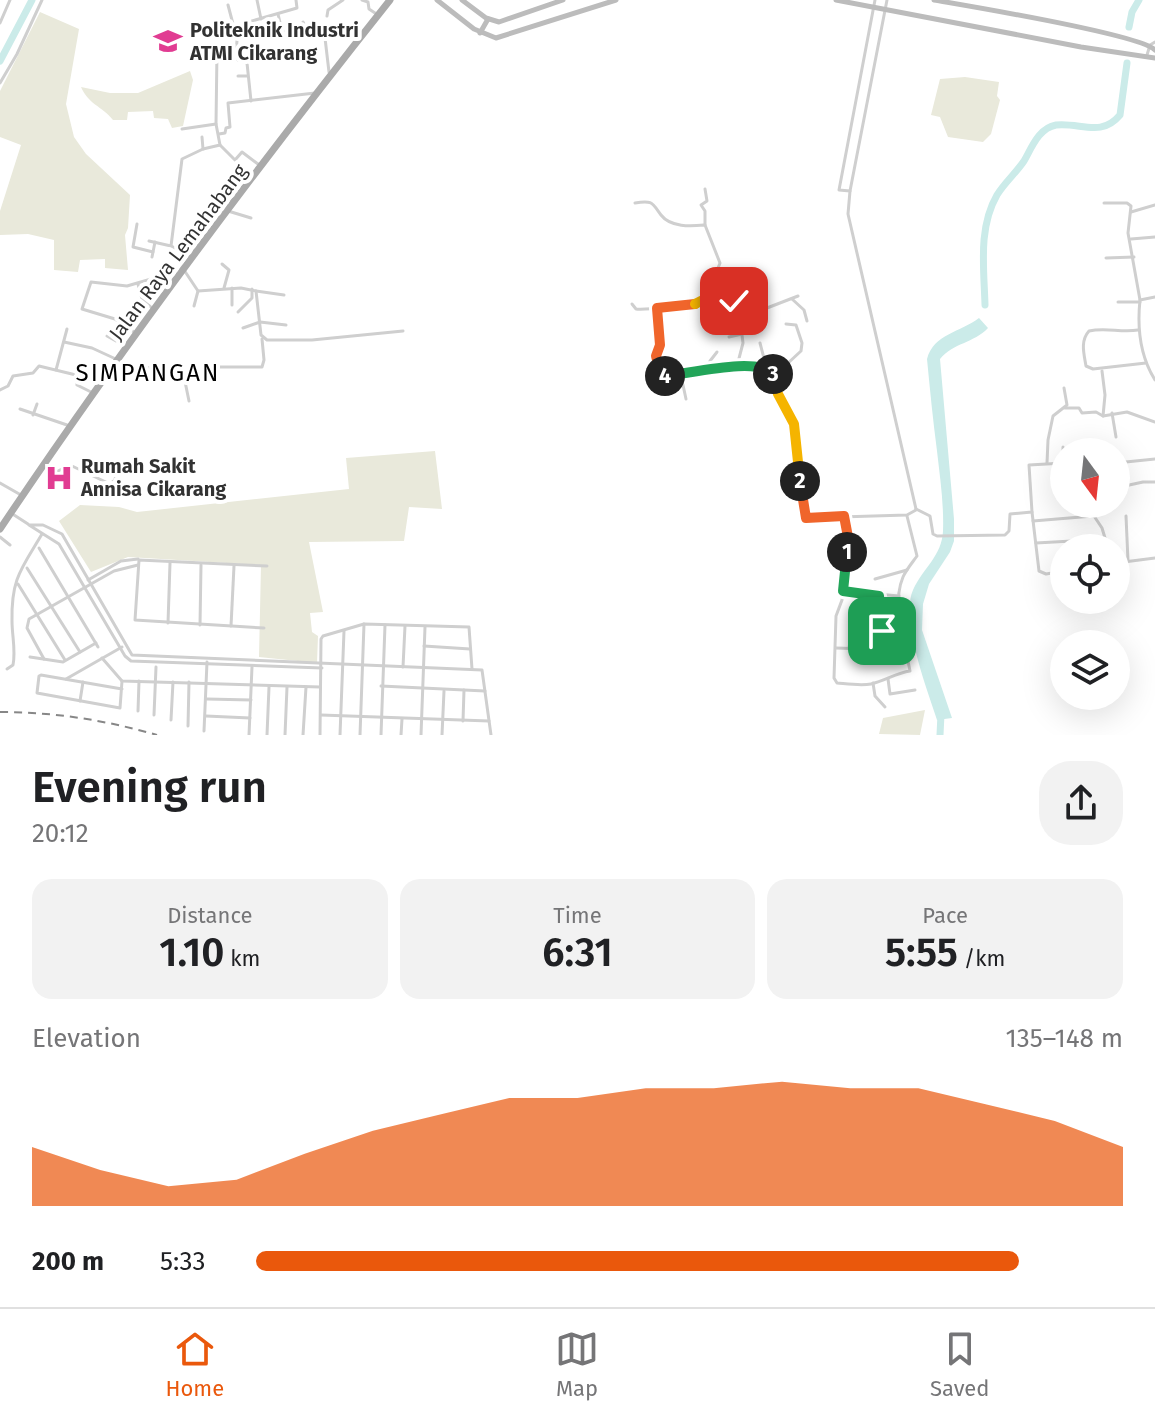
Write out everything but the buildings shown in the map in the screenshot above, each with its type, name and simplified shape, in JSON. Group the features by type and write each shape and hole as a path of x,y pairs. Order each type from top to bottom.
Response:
{"main road":[{"name":"Jalan Raya Lemahabang","path":"1,525 193,257 390,0"},
{"path":"437,0 480,33 496,38 616,0"},
{"path":"462,0 488,19 499,22 563,0"},
{"path":"836,0 875,4 886,9 1113,53 1155,58"},
{"path":"934,0 1154,44"},
{"path":"480,33 488,19"},
{"path":"1135,57 1142,52 1140,43"}],"street":[{"path":"0,23 10,0"},
{"path":"0,83 42,0"},
{"path":"257,0 261,19"},
{"path":"228,5 233,24 238,25 298,7 296,0"},
{"path":"327,16 328,10 343,0"},
{"path":"362,0 368,2 369,9 378,15"},
{"path":"887,0 850,191 850,221 916,509"},
{"path":"850,191 839,190 875,4"},
{"path":"278,14 282,31"},
{"path":"303,22 306,32 323,37 327,45 327,70 332,74"},
{"path":"238,25 236,50 238,60 247,63 251,101"},
{"path":"274,34 294,30 323,37"},
{"path":"1146,59 1154,44"},
{"path":"236,50 217,51 216,124 220,145 235,160 242,152 262,167"},
{"path":"238,76 247,76"},
{"path":"218,134 225,133 226,128 230,127 228,103 319,92"},
{"path":"182,129 216,124"},
{"path":"202,137 203,149"},
{"path":"171,246 182,159 220,145"},
{"path":"705,189 707,201 701,205 705,211 705,225 720,263 716,273 735,299"},
{"path":"635,203 646,201 656,206 663,217 680,225 705,225"},
{"path":"1104,203 1131,205 1128,230 1140,301 1138,330 1146,363 1155,380"},
{"path":"1131,212 1155,205"},
{"path":"228,211 251,218"},
{"path":"137,224 133,247 153,254 152,242 171,246 193,257"},
{"path":"1130,240 1155,237"},
{"path":"1106,258 1134,257"},
{"path":"222,264 229,270 224,288"},
{"path":"184,270 198,291 194,306"},
{"path":"137,334 115,319 82,309 91,282 127,286 158,277 174,283"},
{"path":"632,304 636,309 700,303 740,283"},
{"path":"138,284 142,299 154,310"},
{"path":"198,291 232,288 284,295"},
{"path":"232,288 232,305"},
{"path":"238,312 252,298 254,290"},
{"path":"215,367 262,367 264,360 254,290"},
{"path":"755,306 767,308 798,296"},
{"path":"1118,302 1155,297"},
{"path":"719,302 749,299 755,306 757,323"},
{"path":"792,299 804,310 807,321"},
{"path":"657,308 658,369 664,377 709,369 766,368"},
{"path":"243,328 260,322 286,325"},
{"path":"775,382 802,348 796,325 786,324"},
{"path":"737,367 741,327"},
{"path":"56,370 67,329"},
{"path":"1138,330 1121,333 1107,329 1089,331 1084,340 1083,357 1086,366 1093,369 1146,363"},
{"path":"261,335 267,340 312,340 403,331"},
{"path":"729,337 742,334"},
{"path":"107,336 127,348"},
{"path":"64,342 92,348 125,368 178,365 182,367 189,401"},
{"path":"760,343 766,368 773,374 778,394 784,400 796,433 806,517 907,515 916,509"},
{"path":"709,369 710,361 717,352"},
{"path":"0,390 8,386 13,376 33,373 39,366 77,376 77,385 94,393"},
{"path":"155,367 156,381"},
{"path":"1102,371 1105,395 1103,416"},
{"path":"674,375 683,385 686,399"},
{"path":"1050,572 1039,572 1028,466 1047,463 1053,416 1065,408 1068,401 1064,388"},
{"path":"33,415 37,404"},
{"path":"1065,408 1078,408 1082,413 1096,412 1103,416"},
{"path":"20,409 71,427"},
{"path":"1103,416 1112,412 1127,412 1155,422"},
{"path":"1112,412 1116,437"},
{"path":"1130,462 1155,459"},
{"path":"44,466 68,473 72,466 110,484 115,480 117,467"},
{"path":"1130,485 1155,482"},
{"path":"0,483 23,496"},
{"path":"916,509 930,516 933,534 957,537 1006,534 1010,514 1032,512"},
{"path":"11,513 59,544 82,586 123,646"},
{"path":"844,516 848,541 843,591 836,614 835,682 873,683 888,679 895,673 910,671 900,633 899,596 902,580 917,556 907,515"},
{"path":"1033,521 1070,518"},
{"path":"29,525 43,525 60,533 131,661 482,670 491,735"},
{"path":"7,669 13,665 15,658 12,621 15,580 42,534"},
{"path":"0,537 10,545"},
{"path":"1036,543 1050,542"},
{"path":"30,657 65,660 97,645 39,548"},
{"path":"1130,561 1155,558"},
{"path":"139,560 135,621 264,628"},
{"path":"44,659 27,628 29,619 121,561 267,566"},
{"path":"168,623 170,561"},
{"path":"200,625 201,563"},
{"path":"231,626 234,564"},
{"path":"89,582 122,567 138,565"},
{"path":"27,568 80,652"},
{"path":"875,579 907,570"},
{"path":"18,584 65,660"},
{"path":"880,590 886,662"},
{"path":"843,591 899,596"},
{"path":"360,735 364,624"},
{"path":"320,735 323,636 364,624 469,627 472,669"},
{"path":"381,735 385,625"},
{"path":"403,667 405,625"},
{"path":"421,735 425,626"},
{"path":"340,735 344,630"},
{"path":"849,649 851,640 860,640 863,636 882,637 900,633"},
{"path":"66,679 123,646"},
{"path":"424,646 470,649"},
{"path":"836,648 864,649 860,660"},
{"path":"102,658 122,681 122,689 120,708 37,694 40,675 122,689"},
{"path":"204,731 207,662"},
{"path":"249,735 252,663"},
{"path":"154,715 156,667"},
{"path":"888,679 890,694 915,690"},
{"path":"122,681 322,687"},
{"path":"138,711 139,681"},
{"path":"80,701 83,682"},
{"path":"171,720 173,682"},
{"path":"188,726 189,682"},
{"path":"873,683 875,696 885,707"},
{"path":"267,735 270,685"},
{"path":"285,735 287,686"},
{"path":"381,686 485,691"},
{"path":"303,735 306,687"},
{"path":"442,735 444,689"},
{"path":"463,721 464,690"},
{"path":"206,699 251,700"},
{"path":"321,715 490,721"},
{"path":"205,716 250,718"},
{"path":"401,735 402,718"}],"shaded area":[{"path":"40,12 79,29 66,104 74,137 86,154 130,195 125,235 128,270 105,268 105,259 80,260 78,272 54,270 54,240 28,234 0,235 0,211 21,145 0,137 0,91"},
{"path":"190,71 193,80 183,126 172,128 168,119 154,118 153,111 128,112 127,120 113,120 88,98 81,87 110,93 138,93"},
{"path":"965,77 999,82 997,96 1000,100 991,134 983,142 948,137 940,117 931,115 940,79"},
{"path":"435,451 442,509 409,507 404,541 309,542 323,612 310,613 312,632 318,636 317,663 259,657 261,565 128,557 91,572 59,521 80,505 119,507 137,512 349,489 346,458"},
{"path":"925,710 920,735 879,734 883,718"}],"water":[{"path":"979,318 988,328 940,359 954,541 929,584 923,604 922,630 952,718 937,720 916,654 910,618 913,590 936,555 943,531 942,491 927,359 941,339"}],"waterway":[{"path":"0,61 32,0"},
{"path":"1129,27 1139,0"},
{"path":"985,305 985,235 997,195 1045,130 1056,125 1105,126 1120,115 1127,63"},
{"path":"940,735 941,714"}],"railway":[{"path":"0,712 79,718 157,735"}],"place":[{"name":"Politeknik Industri ATMI Cikarang","path":"168,41"},
{"name":"Rumah Sakit Annisa Cikarang","path":"59,478"}],"district":[{"name":"SIMPANGAN","path":"148,373"}],"route":[{"path":"734,301 727,288 700,303 657,308 658,369 664,377 722,366 763,367 771,371 776,390 794,424 806,517 844,516 848,541 843,591 879,596 882,631"}]}
